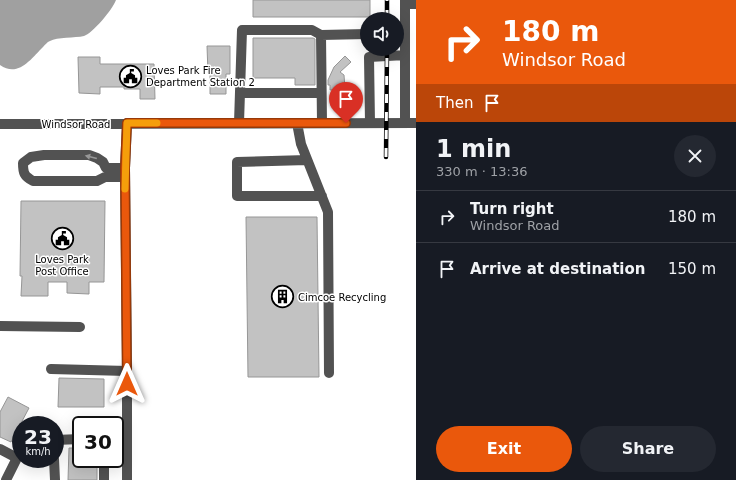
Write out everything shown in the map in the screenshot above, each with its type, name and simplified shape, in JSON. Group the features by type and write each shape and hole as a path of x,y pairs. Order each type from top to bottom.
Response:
{"street":[{"path":"404,12 405,2 416,4"},
{"path":"239,123 242,30 312,30 321,35 360,34"},
{"path":"321,35 322,123"},
{"path":"404,50 410,76 405,123"},
{"path":"370,123 370,57 405,55"},
{"path":"240,93 321,93"},
{"name":"Windsor Road","path":"0,124 416,122"},
{"path":"127,123 125,173 127,480"},
{"path":"297,123 301,144 328,212 329,373"},
{"path":"44,155 89,156 97,158 103,162 106,168 125,173 105,177 97,181 33,181 26,178 23,170 23,162 31,157 44,155"},
{"path":"307,160 237,162 237,196 322,196"},
{"path":"0,326 80,327"},
{"path":"51,369 127,371"},
{"path":"0,449 17,458 6,480"},
{"path":"54,468 55,480"},
{"path":"104,468 104,480"}],"shaded area":[{"path":"0,0 116,0 102,21 88,34 80,37 49,41 24,65 13,69 0,65"}],"building":[{"path":"253,0 370,0 370,12 360,12 360,17 253,17"},
{"path":"253,38 315,39 315,85 295,85 295,78 253,78"},
{"path":"207,46 230,46 230,74 226,74 226,94 210,94 210,73 208,73"},
{"path":"345,56 351,62 340,72 344,75 345,89 330,90 328,80 334,67"},
{"path":"78,57 100,57 100,64 154,64 155,99 140,99 140,89 124,89 124,87 100,87 100,94 79,93"},
{"name":"Loves Park Post Office","path":"21,201 105,201 104,282 89,282 89,294 67,293 67,282 48,282 48,296 21,296"},
{"name":"Cimcoe Recycling","path":"246,217 317,217 319,377 248,377"},
{"path":"59,378 104,379 104,407 58,407"},
{"path":"8,397 29,408 25,416 12,416 11,442 0,437 0,412"},
{"path":"69,448 72,448 72,468 97,468 97,480 68,480"}],"railway":[{"path":"387,0 387,12"},
{"path":"386,157 387,56"}],"slow traffic":[{"path":"125,189 127,123 157,123"}],"place":[{"name":"Loves Park Fire Department Station 2","path":"130,76"},
{"name":"Loves Park Post Office","path":"62,239"},
{"name":"Cimcoe Recycling","path":"282,297"}],"route":[{"path":"127,384 125,168 127,123 346,123"}]}
